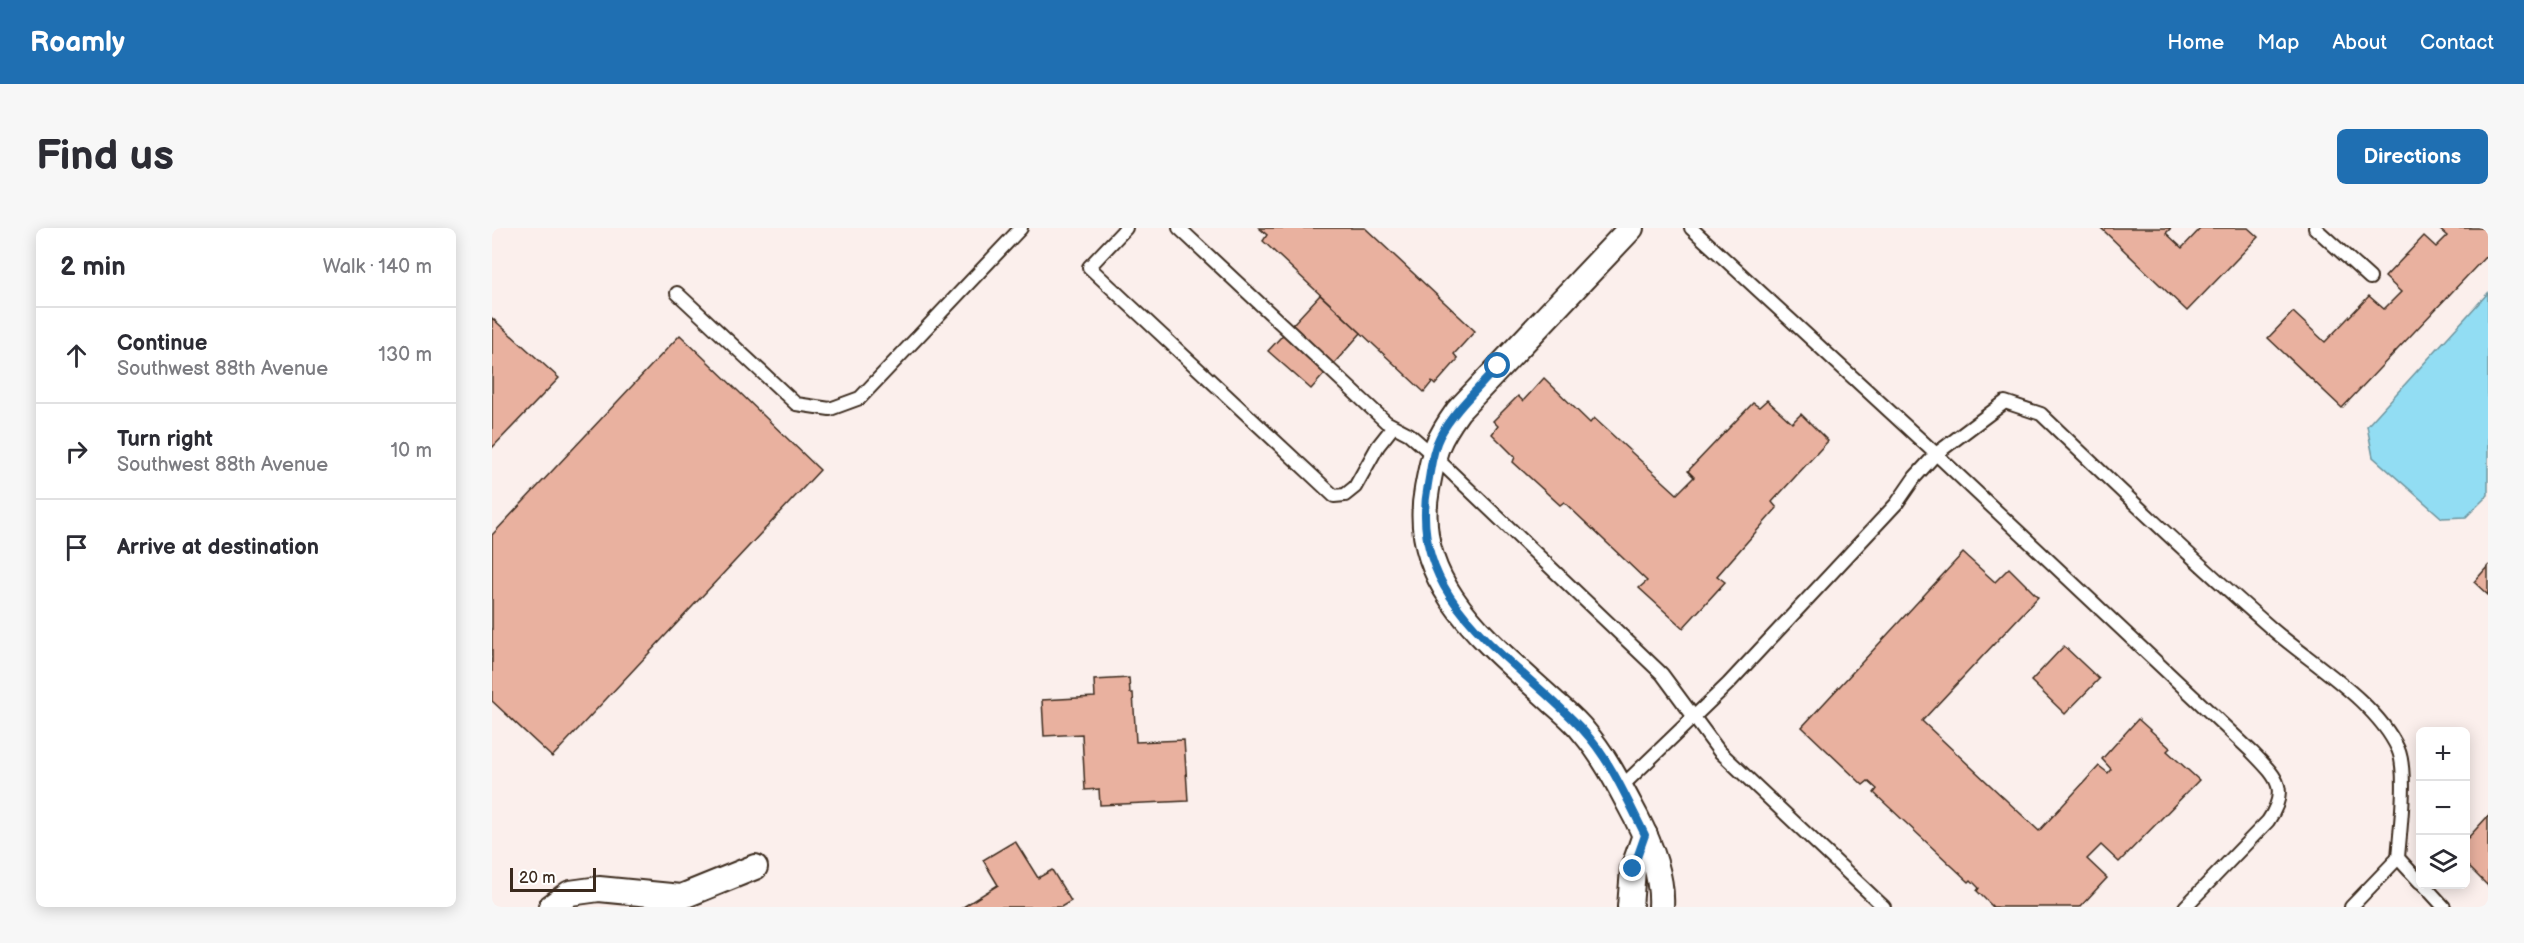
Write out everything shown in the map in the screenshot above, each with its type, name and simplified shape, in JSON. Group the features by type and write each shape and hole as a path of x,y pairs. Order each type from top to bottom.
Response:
{"street":[{"path":"1631,228 1458,411 1440,435 1432,455 1423,510 1434,570 1446,593 1482,636 1583,730 1621,787 1645,835 1662,888 1661,907"},
{"path":"1630,907 1633,869 1645,835"},
{"path":"551,907 570,893 599,890 681,897 755,867"}],"lane":[{"path":"676,293 796,404 830,409 860,398 1021,228"},
{"path":"1126,228 1089,267 1334,496 1345,495 1355,487 1378,446 1393,427"},
{"path":"1179,228 1393,427 1409,434 1432,455 1662,674 1719,751 1884,907"},
{"path":"1691,228 1936,454 2272,772 2281,794 2268,821 2186,907"},
{"path":"2315,228 2370,278"},
{"path":"1621,787 1672,735 1695,716 1897,503 1915,477 1936,454 2005,402 2041,414 2271,628 2371,711 2387,728 2400,752 2403,778 2398,858 2351,907"},
{"path":"2398,858 2416,877"},
{"path":"2428,889 2444,907"}],"water":[{"path":"2488,293 2488,495 2466,517 2442,518 2373,457 2367,426"}],"building":[{"path":"1259,228 1365,228 1475,331 1454,354 1458,359 1435,385 1432,382 1424,392 1263,241 1267,235"},
{"path":"2101,228 2171,228 2166,233 2182,248 2201,228 2248,228 2258,237 2187,311"},
{"path":"2438,228 2488,228 2488,254 2342,408 2268,338 2293,312 2325,342 2369,296 2384,309 2401,292 2385,277 2424,236 2436,247 2447,236"},
{"path":"1320,295 1361,333 1311,389 1268,351"},
{"path":"492,318 559,378 492,448"},
{"path":"680,335 820,470 552,757 492,701 492,535"},
{"path":"1544,378 1590,423 1594,418 1677,494 1694,477 1688,471 1753,403 1759,407 1767,400 1792,423 1801,414 1828,441 1772,502 1777,508 1717,576 1725,582 1683,628 1639,588 1647,581 1564,502 1560,505 1513,462 1515,457 1492,434 1498,426 1493,421 1518,396 1523,401"},
{"path":"1963,553 1995,582 2009,568 2038,597 1922,721 2039,831 2099,766 2108,773 2111,769 2102,759 2138,719 2170,748 2167,751 2199,780 2119,862 2101,845 2087,859 2107,878 2080,907 1993,907 1977,891 1979,888 1971,880 1969,882 1874,793 1877,789 1868,781 1863,785 1802,727"},
{"path":"2488,566 2488,595 2474,582"},
{"path":"2064,646 2099,679 2065,714 2031,681"},
{"path":"1129,678 1130,693 1133,693 1136,742 1184,740 1188,801 1100,805 1099,789 1085,790 1082,734 1044,736 1042,700 1095,697 1094,680"},
{"path":"2488,816 2488,886 2470,868 2470,836"},
{"path":"1015,841 1038,878 1052,870 1071,901 1061,907 963,907 998,885 983,860"}],"route":[{"path":"1498,366 1440,435 1432,455 1423,510 1434,570 1446,593 1482,636 1583,730 1608,765 1645,835 1633,869"}]}
